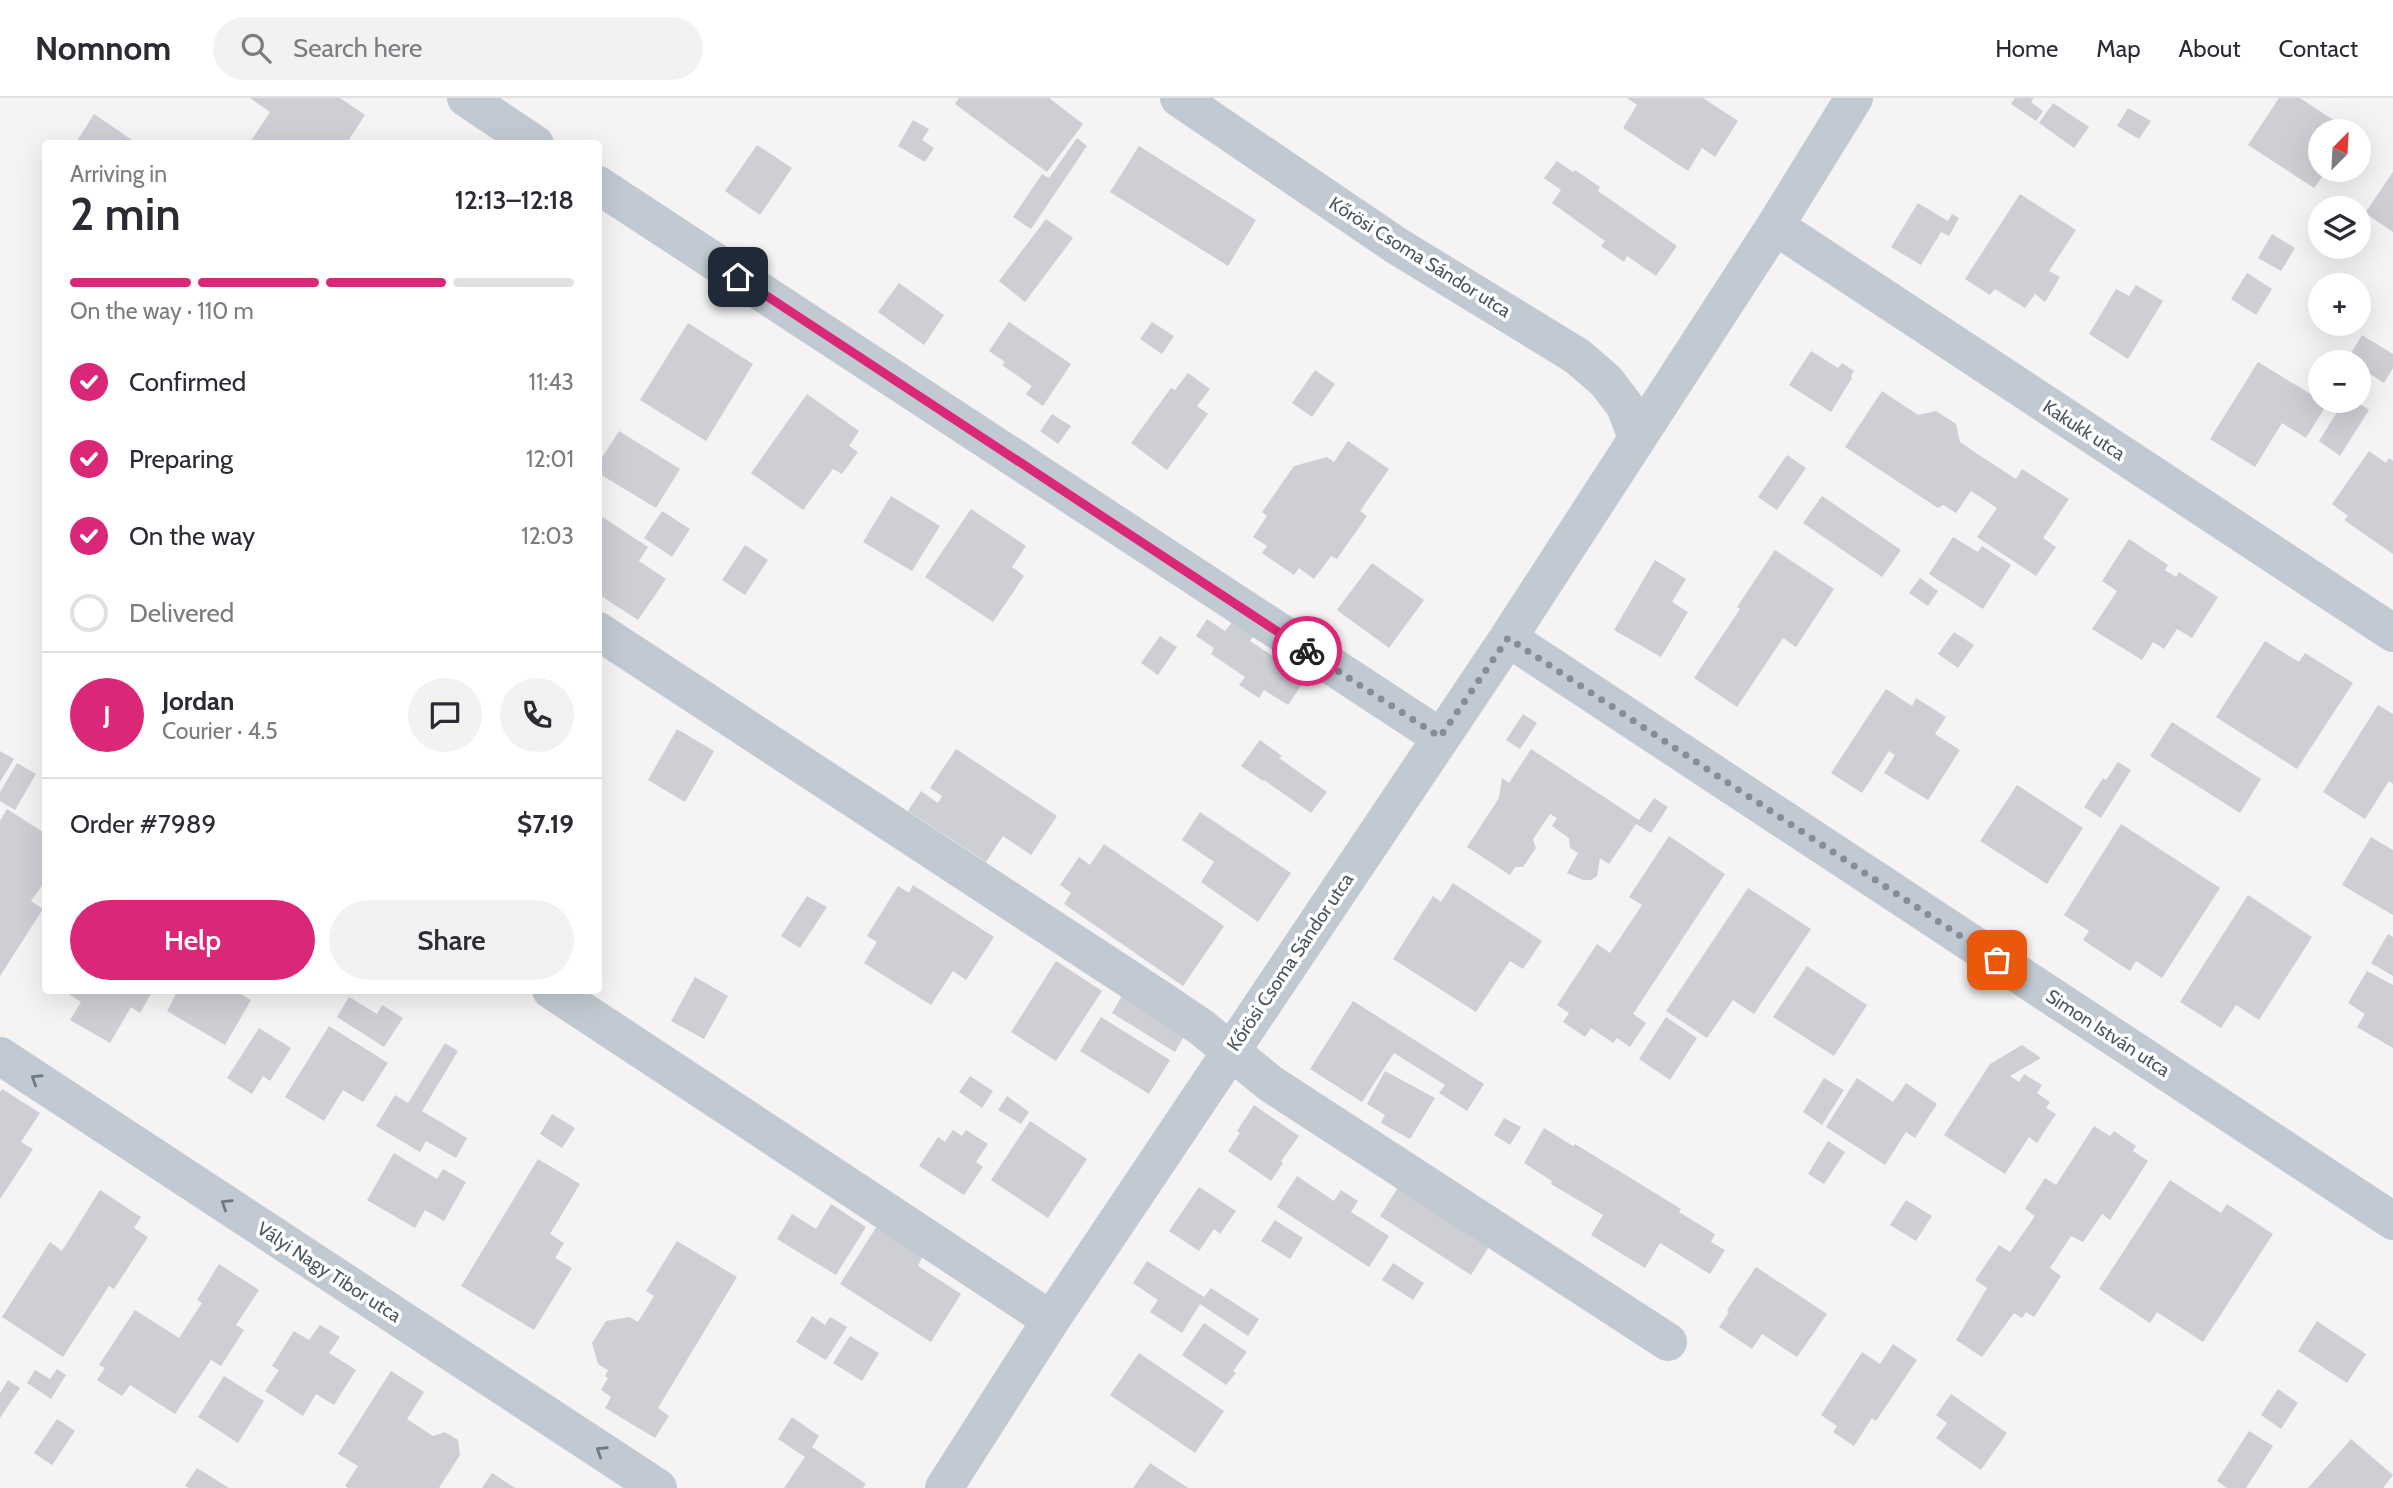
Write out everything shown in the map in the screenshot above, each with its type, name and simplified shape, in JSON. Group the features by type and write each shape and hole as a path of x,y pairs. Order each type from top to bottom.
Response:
{"street":[{"path":"466,98 529,140"},
{"name":"Kőrösi Csoma Sándor utca","path":"1180,98 1397,246 1577,356 1606,380 1625,407 1637,438"},
{"name":"Kőrösi Csoma Sándor utca","path":"944,1488 1051,1320 1508,638 1775,226 1854,98"},
{"path":"602,188 1440,737"},
{"name":"Kakukk utca","path":"1775,226 2393,633"},
{"path":"602,634 1161,1000 1271,1084 1668,1342"},
{"name":"Simon István utca","path":"1508,638 2393,1221"},
{"path":"557,994 1051,1320"},
{"name":"Vályi Nagy Tibor utca","path":"0,1056 658,1488"}],"building":[{"path":"250,98 340,98 365,115 349,140 252,140 270,112"},
{"path":"959,98 1049,98 1083,124 1047,172 955,104"},
{"path":"1627,98 1703,98 1738,121 1715,157 1702,148 1688,171 1623,128 1637,105"},
{"path":"2015,98 2034,98 2031,102 2043,111 2036,121 2011,104"},
{"path":"2279,98 2300,98 2332,119 2308,119 2308,182 2318,182 2314,188 2248,145"},
{"path":"2053,103 2089,127 2074,148 2039,123"},
{"path":"2128,108 2151,121 2139,139 2117,126"},
{"path":"94,114 132,140 78,140"},
{"path":"913,120 929,129 922,140 934,148 925,162 898,146"},
{"path":"1077,138 1087,146 1031,229 1013,217 1042,174 1049,178"},
{"path":"757,145 792,168 760,215 725,191"},
{"path":"1139,146 1256,220 1228,266 1110,192"},
{"path":"1557,161 1600,187 1598,191 1677,246 1656,276 1627,256 1624,262 1601,246 1605,241 1552,203 1561,190 1544,178"},
{"path":"2393,172 2393,232 2371,217 2371,204"},
{"path":"2020,194 2076,230 2049,271 2060,277 2045,302 2035,294 2025,308 1995,289 1990,295 1965,279"},
{"path":"1918,203 1948,221 1952,214 1959,218 1949,236 1941,232 1921,265 1891,247"},
{"path":"1046,219 1073,238 1025,302 999,281"},
{"path":"2272,234 2295,248 2281,271 2258,258"},
{"path":"2247,273 2272,289 2256,315 2231,299"},
{"path":"899,283 944,315 924,345 878,312"},
{"path":"2136,285 2163,301 2128,359 2089,334 2116,289 2129,296"},
{"path":"1009,322 1071,364 1043,406 1026,394 1032,386 1002,365 1005,362 989,351"},
{"path":"1152,322 1174,336 1162,354 1140,339"},
{"path":"688,323 753,364 706,441 640,400"},
{"path":"2364,336 2393,354 2393,368 2384,383 2371,375 2371,350 2353,350"},
{"path":"1811,351 1838,368 1842,363 1854,371 1831,412 1789,385"},
{"path":"2258,362 2308,392 2308,413 2321,413 2306,438 2282,423 2255,467 2210,439"},
{"path":"1315,370 1335,384 1312,417 1292,403"},
{"path":"1188,373 1210,389 1197,406 1208,414 1167,470 1131,443 1171,388 1175,390"},
{"path":"1882,391 1918,415 1936,411 1956,424 1960,442 1976,453 2016,479 2022,469 2069,499 2043,538 2056,547 2036,576 1977,537 1997,508 1971,491 1956,513 1943,505 1938,508 1845,447"},
{"path":"807,394 859,431 849,446 858,452 842,474 833,469 803,510 751,473"},
{"path":"2336,413 2367,413 2340,456 2319,441"},
{"path":"1052,414 1071,426 1058,444 1040,431"},
{"path":"619,431 680,469 656,508 602,475 602,458"},
{"path":"1348,441 1389,469 1360,511 1367,516 1337,559 1331,556 1314,579 1299,568 1294,575 1262,553 1267,546 1253,537 1267,516 1262,512 1294,466 1327,457 1334,462"},
{"path":"2369,451 2386,463 2389,458 2393,461 2393,554 2344,520 2348,516 2332,504"},
{"path":"1787,455 1806,468 1777,510 1758,497"},
{"path":"891,496 940,526 912,571 863,542"},
{"path":"1822,496 1901,550 1882,577 1803,523"},
{"path":"971,509 1026,546 1012,567 1024,576 993,622 925,577"},
{"path":"662,511 690,529 672,557 644,538"},
{"path":"602,517 648,547 639,561 666,579 638,620 602,597"},
{"path":"1953,537 1978,552 1982,546 2011,565 1983,609 1929,574"},
{"path":"2129,539 2168,565 2165,570 2176,577 2179,572 2218,597 2192,638 2177,629 2164,649 2153,642 2142,660 2092,629 2117,591 2102,581"},
{"path":"745,545 768,560 745,595 722,580"},
{"path":"1775,550 1834,589 1796,647 1783,638 1737,707 1694,678"},
{"path":"1655,560 1686,579 1672,602 1688,612 1661,657 1614,630"},
{"path":"1372,563 1424,600 1389,648 1337,610"},
{"path":"1920,578 1938,591 1928,606 1909,593"},
{"path":"1207,619 1225,631 1233,621 1254,635 1250,641 1306,678 1288,705 1264,690 1259,698 1239,685 1245,677 1211,654 1214,648 1196,636"},
{"path":"1954,632 1974,645 1958,668 1938,654"},
{"path":"1160,636 1177,647 1158,675 1141,663"},
{"path":"2265,641 2299,662 2305,653 2353,683 2297,769 2216,717"},
{"path":"1886,689 1912,706 1916,698 1946,717 1935,734 1960,750 1928,800 1884,773 1895,755 1889,751 1862,793 1831,773"},
{"path":"2378,705 2393,714 2393,784 2389,781 2365,819 2323,792"},
{"path":"1523,714 1537,723 1520,749 1506,740"},
{"path":"2172,722 2261,779 2240,813 2150,756"},
{"path":"677,729 714,751 685,802 648,780"},
{"path":"1260,740 1282,756 1279,758 1327,792 1311,813 1241,766"},
{"path":"956,749 1057,816 1031,855 1003,836 986,862 908,811 921,791 938,803 942,796 930,788"},
{"path":"1531,749 1639,820 1654,798 1668,807 1651,833 1636,824 1609,864 1600,858 1597,876 1591,880 1583,880 1567,873 1578,853 1570,848 1569,838 1552,826 1557,818 1550,814 1533,839 1536,848 1523,867 1515,867 1510,875 1467,847 1499,798 1502,778 1509,783"},
{"path":"0,751 14,759 0,782"},
{"path":"2118,762 2131,770 2101,818 2084,807 2103,778 2106,780"},
{"path":"17,763 36,774 15,810 0,801 0,792"},
{"path":"2017,785 2083,828 2047,884 1980,841"},
{"path":"7,809 42,831 42,886 31,901 42,911 0,976 0,821"},
{"path":"1200,812 1291,873 1258,922 1201,882 1214,862 1182,840"},
{"path":"2121,824 2220,888 2162,978 2136,961 2130,971 2083,940 2089,931 2064,915"},
{"path":"1669,836 1725,874 1633,1014 1646,1023 1630,1047 1617,1038 1613,1043 1591,1028 1585,1037 1563,1022 1569,1013 1557,1005 1597,944 1610,953 1642,905 1629,897"},
{"path":"2371,837 2393,850 2393,915 2342,885"},
{"path":"1104,844 1224,926 1183,986 1064,904 1071,893 1060,885 1079,857 1090,865"},
{"path":"1453,883 1542,941 1523,969 1510,961 1476,1012 1393,959 1433,896 1441,902"},
{"path":"913,885 994,937 966,980 953,971 931,1005 864,963 877,942 867,936 898,886 909,893"},
{"path":"1748,888 1811,929 1754,1014 1733,1000 1707,1038 1666,1011"},
{"path":"2248,895 2312,937 2259,1020 2236,1005 2221,1028 2180,1002"},
{"path":"807,896 827,907 800,948 781,936"},
{"path":"2388,934 2393,937 2393,976 2371,963"},
{"path":"1056,961 1102,991 1056,1061 1011,1032"},
{"path":"1807,966 1867,1005 1834,1056 1773,1017"},
{"path":"2367,971 2393,985 2393,1048 2357,1027 2365,1014 2348,1003"},
{"path":"695,977 728,996 704,1039 671,1021"},
{"path":"69,994 151,994 140,1013 131,1007 110,1043 70,1020 81,1002"},
{"path":"176,994 241,994 251,1000 225,1045 167,1011"},
{"path":"1123,994 1186,1033 1175,1052 1112,1013"},
{"path":"349,997 377,1014 382,1005 403,1018 384,1047 337,1017"},
{"path":"1353,1001 1484,1084 1467,1111 1439,1093 1445,1085 1394,1053 1362,1102 1310,1069"},
{"path":"1101,1017 1170,1060 1149,1094 1080,1051"},
{"path":"1666,1017 1697,1038 1670,1080 1639,1059"},
{"path":"329,1026 388,1063 363,1102 343,1090 324,1121 285,1097"},
{"path":"259,1028 291,1048 270,1081 263,1076 252,1094 227,1078"},
{"path":"445,1043 458,1051 422,1111 467,1138 456,1158 426,1141 420,1152 376,1126 395,1095 408,1103"},
{"path":"2022,1045 2041,1058 2010,1076 2019,1082 2024,1074 2042,1085 2037,1093 2050,1102 2046,1108 2056,1114 2037,1143 2029,1137 2005,1174 1944,1135 1990,1064"},
{"path":"1385,1071 1435,1098 1410,1139 1381,1123 1385,1115 1367,1104"},
{"path":"970,1076 993,1091 982,1108 959,1092"},
{"path":"1824,1078 1844,1090 1822,1125 1803,1112"},
{"path":"1857,1078 1893,1102 1906,1083 1937,1104 1915,1138 1906,1132 1885,1165 1826,1127"},
{"path":"2,1089 40,1113 21,1142 33,1149 0,1199 0,1092"},
{"path":"1007,1096 1029,1112 1021,1124 998,1110"},
{"path":"1254,1105 1299,1136 1271,1181 1228,1151"},
{"path":"552,1114 575,1128 562,1148 540,1134"},
{"path":"1504,1118 1521,1127 1510,1145 1494,1135"},
{"path":"1030,1121 1087,1159 1048,1218 991,1180"},
{"path":"2094,1126 2110,1136 2114,1131 2136,1146 2133,1151 2148,1161 2110,1220 2102,1214 2083,1242 2071,1236 2050,1268 2061,1276 2034,1317 2026,1312 2022,1318 2014,1313 1982,1357 1956,1340 1987,1288 1975,1280 1999,1245 2010,1252 2035,1216 2025,1209 2045,1178 2056,1185"},
{"path":"1544,1128 1681,1209 1679,1212 1715,1234 1711,1242 1725,1250 1710,1274 1660,1243 1645,1268 1591,1235 1603,1215 1551,1184 1552,1181 1524,1163"},
{"path":"953,1130 962,1136 966,1130 988,1144 976,1162 983,1167 964,1195 919,1166 938,1137 945,1142"},
{"path":"1828,1141 1845,1152 1824,1184 1808,1174"},
{"path":"394,1153 437,1179 443,1169 466,1182 444,1221 425,1210 415,1228 367,1200"},
{"path":"538,1159 580,1184 550,1234 564,1243 555,1258 572,1268 534,1330 461,1286"},
{"path":"1297,1176 1334,1201 1341,1190 1358,1201 1351,1212 1389,1236 1369,1267 1277,1207"},
{"path":"2170,1180 2221,1213 2227,1204 2273,1234 2203,1342 2157,1312 2150,1323 2099,1289"},
{"path":"1399,1186 1490,1245 1471,1275 1380,1216"},
{"path":"1199,1187 1236,1211 1220,1234 1214,1229 1199,1251 1169,1231"},
{"path":"100,1190 141,1217 134,1228 148,1237 114,1289 109,1286 63,1357 2,1317 50,1242 62,1251"},
{"path":"1906,1200 1932,1216 1916,1241 1890,1225"},
{"path":"831,1204 866,1227 836,1275 777,1239 792,1214 816,1229"},
{"path":"1275,1220 1303,1238 1290,1259 1261,1241"},
{"path":"877,1226 923,1256 918,1266 961,1294 931,1342 840,1284"},
{"path":"677,1241 737,1277 658,1408 669,1416 655,1438 605,1408 611,1397 601,1390 608,1378 605,1376 608,1370 598,1364 592,1343 606,1321 629,1317 638,1322 654,1296 646,1291"},
{"path":"1147,1261 1204,1297 1211,1288 1259,1319 1248,1336 1200,1304 1182,1333 1150,1312 1158,1300 1133,1283"},
{"path":"1393,1263 1424,1283 1413,1300 1382,1280"},
{"path":"219,1264 259,1290 236,1325 244,1330 221,1366 211,1360 175,1414 130,1385 122,1396 97,1380 105,1368 99,1365 135,1310 179,1338 202,1303 197,1300"},
{"path":"1756,1267 1827,1314 1797,1357 1762,1334 1752,1349 1719,1327 1729,1312 1727,1310"},
{"path":"812,1316 825,1325 830,1317 847,1327 826,1360 796,1342"},
{"path":"2317,1321 2366,1354 2347,1383 2298,1351"},
{"path":"1204,1323 1247,1352 1226,1385 1182,1355"},
{"path":"320,1325 340,1337 329,1353 356,1370 334,1405 316,1394 303,1416 265,1391 279,1370 272,1366 294,1331 309,1340"},
{"path":"850,1336 879,1353 862,1381 833,1363"},
{"path":"1893,1344 1917,1360 1876,1421 1872,1418 1854,1446 1833,1432 1837,1426 1821,1415 1862,1352 1880,1364"},
{"path":"1139,1353 1224,1411 1195,1453 1110,1395"},
{"path":"57,1369 66,1375 51,1399 27,1383 35,1370 50,1379"},
{"path":"391,1371 424,1392 407,1419 433,1436 445,1432 458,1440 460,1455 439,1488 345,1486 358,1466 338,1454"},
{"path":"224,1376 264,1401 238,1443 198,1417"},
{"path":"8,1380 20,1388 0,1418 0,1393"},
{"path":"2278,1389 2298,1403 2281,1429 2261,1415"},
{"path":"1951,1394 2007,1433 1981,1470 1936,1438 1947,1423 1936,1415"},
{"path":"792,1417 819,1436 812,1447 866,1484 863,1488 784,1488 805,1457 778,1439"},
{"path":"57,1419 75,1431 52,1465 34,1453"},
{"path":"2249,1431 2273,1446 2246,1488 2227,1488 2217,1481"},
{"path":"2351,1439 2393,1475 2383,1488 2308,1488"},
{"path":"1150,1463 1188,1488 1133,1488"},
{"path":"197,1468 229,1488 185,1486"},
{"path":"492,1473 515,1488 482,1488"}],"way so far":[{"path":"1307,651 1440,737 1508,638 1997,960"}],"route":[{"path":"738,277 1307,651"}]}
